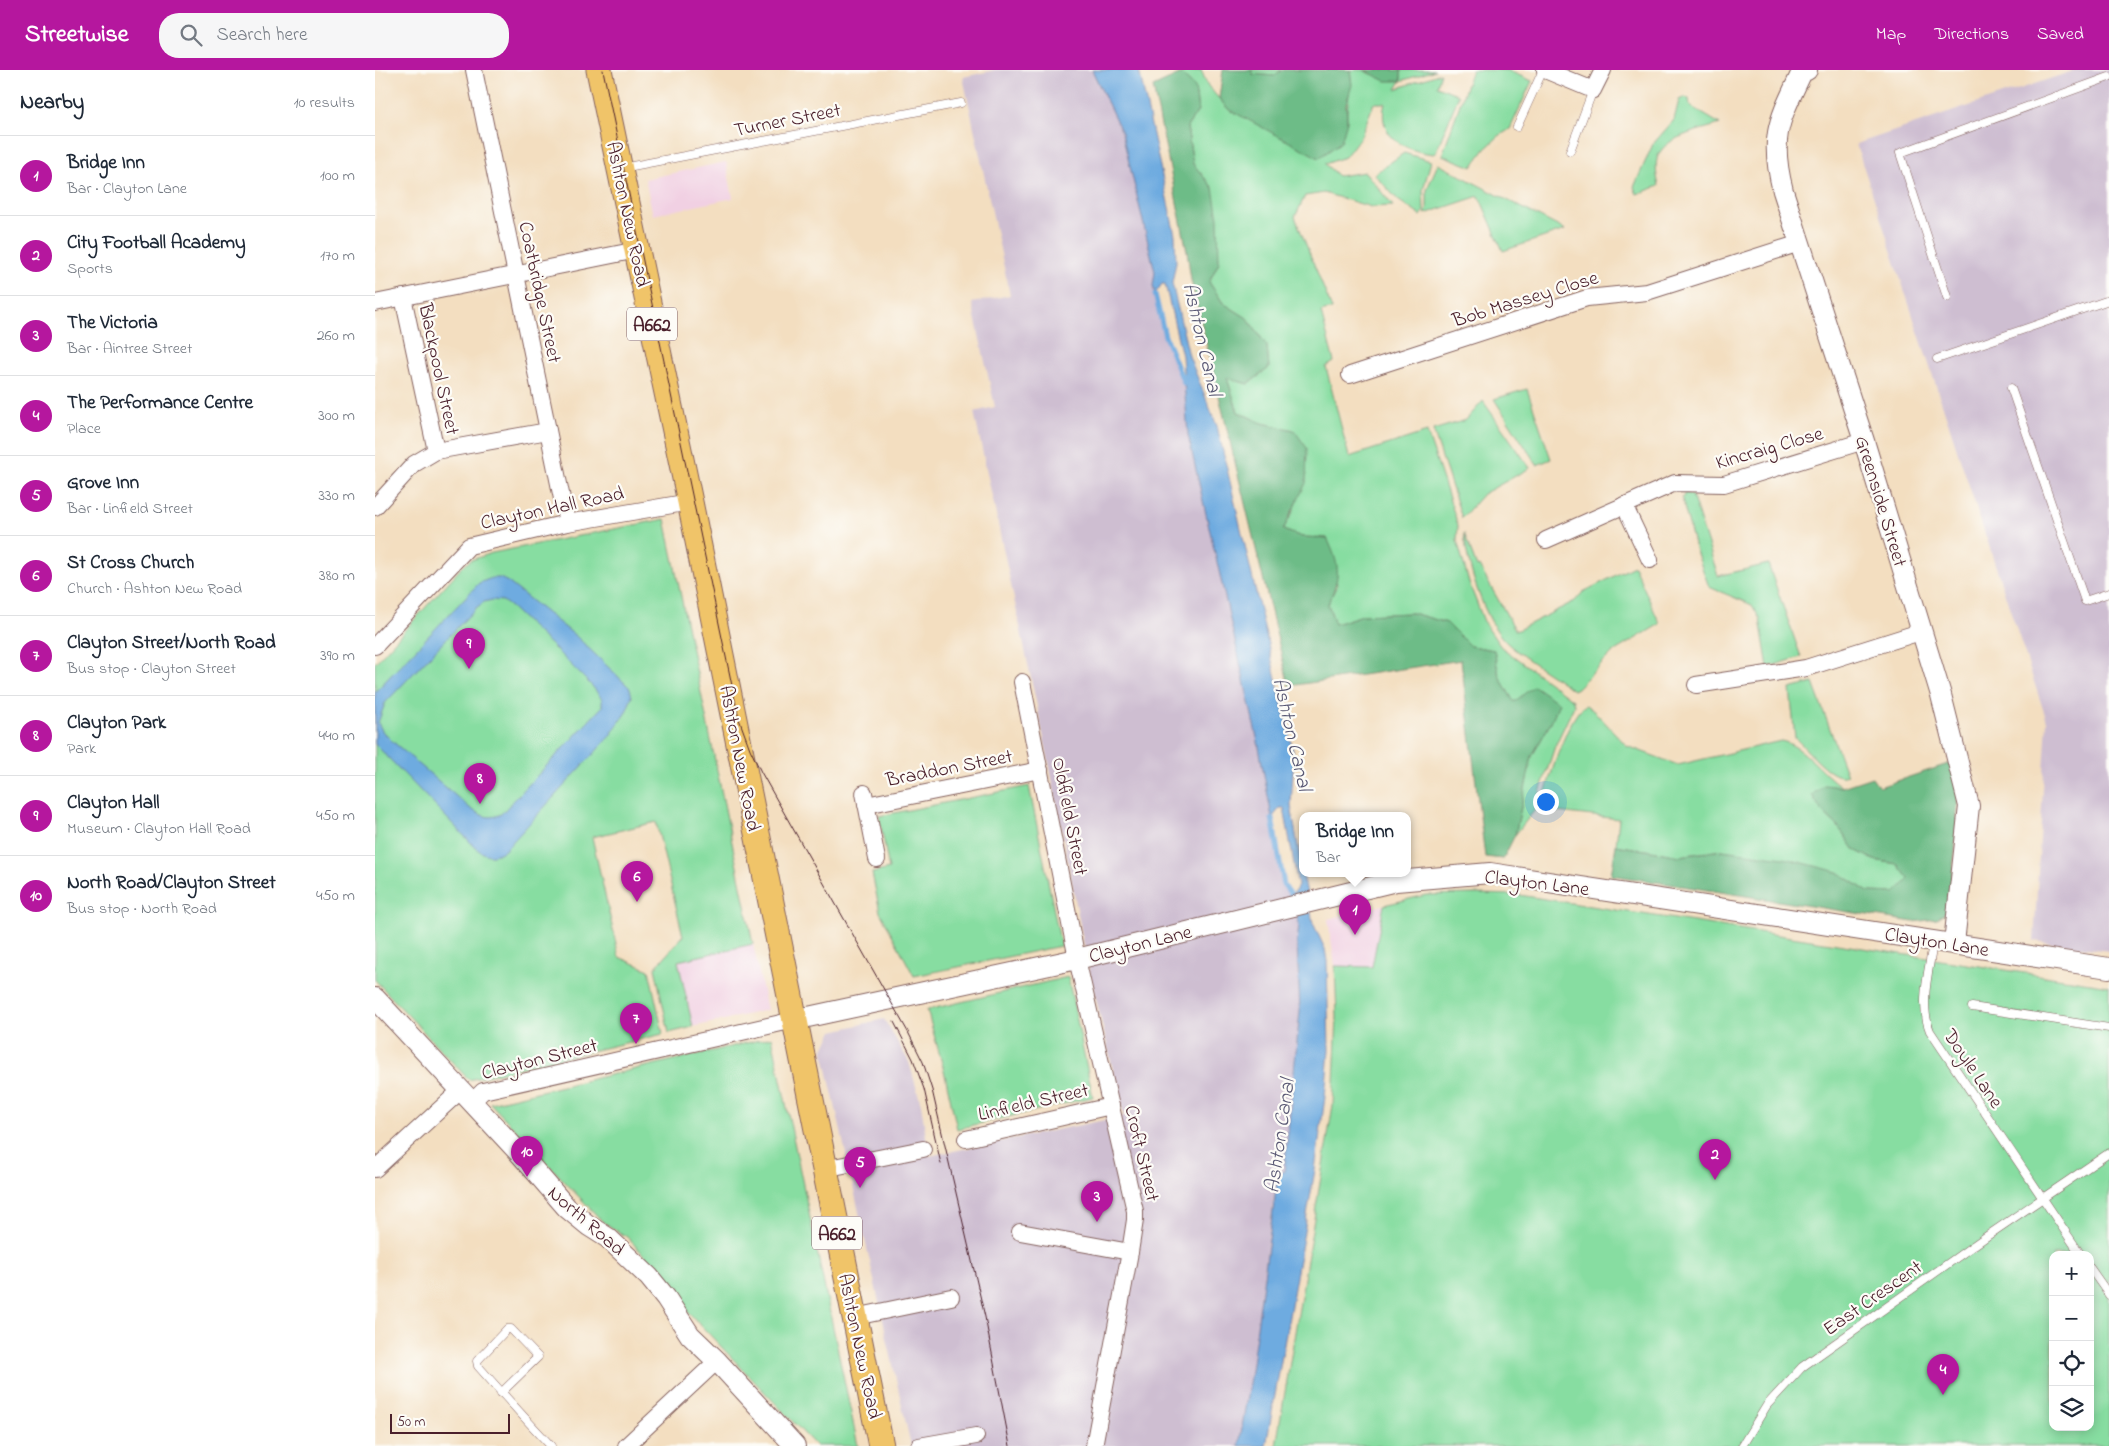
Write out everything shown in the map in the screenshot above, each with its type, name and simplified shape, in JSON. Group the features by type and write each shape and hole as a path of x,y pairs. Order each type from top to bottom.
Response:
{"main road":[{"name":"Ashton New Road","path":"599,70 690,502 881,1446"}],"street":[{"name":"Coatbridge Street","path":"474,70 567,523"},
{"path":"1544,70 1593,90 1603,70"},
{"name":"Greenside Street","path":"1802,71 1779,123 1776,141 1777,167 1865,441 1920,632 1941,695 1969,806 1954,943"},
{"name":"Bob Massey Close","path":"1350,376 1587,298 1647,292 1800,243"},
{"path":"375,303 637,250"},
{"name":"Blackpool Street","path":"403,297 436,451"},
{"path":"375,507 414,464 436,451 548,431"},
{"name":"Kincraig Close","path":"1546,540 1675,483 1724,484 1865,441"},
{"name":"Clayton Hall Road","path":"375,646 469,546 567,523 690,502"},
{"path":"1623,505 1650,560"},
{"path":"1696,684 1806,668 1920,632"},
{"name":"Oldfield Street","path":"1022,682 1077,959"},
{"name":"Braddon Street","path":"877,859 865,799 1041,770"},
{"name":"Clayton Lane","path":"795,1020 1077,959 1396,881 1490,873 2109,968"},
{"name":"Croft Street","path":"1077,959 1135,1211 1130,1252 1094,1446"},
{"name":"North Road","path":"375,998 523,1156 567,1208 589,1226 608,1238 649,1277 666,1298 690,1335 795,1446"},
{"name":"Clayton Street","path":"375,1169 467,1096 795,1020"},
{"name":"Linfield Street","path":"966,1138 1111,1106"},
{"path":"824,1170 923,1149"},
{"path":"1020,1232 1130,1252"},
{"path":"855,1317 951,1297"},
{"path":"626,1446 717,1362"},
{"path":"919,1446 976,1436"}],"lane":[{"path":"1517,127 1544,70"},
{"path":"1947,297 1900,152 2109,77"},
{"path":"1570,150 1593,90"},
{"name":"Turner Street","path":"620,168 961,103"},
{"path":"1937,359 2109,300"},
{"path":"2011,388 2085,601 2109,593"},
{"name":"Doyle Lane","path":"1933,941 1925,1007 1929,1031 2078,1251"},
{"path":"1973,1007 2109,1028"},
{"name":"East Crescent","path":"1742,1446 1767,1405 1803,1367 2109,1153"},
{"path":"2094,1274 2109,1295"},
{"path":"501,1393 537,1357 511,1329 507,1329 477,1363 501,1393 551,1446"}],"shaded area":[{"path":"995,70 1092,70 1122,133 1155,272 1153,286 1165,336 1184,383 1188,435 1258,742 1284,885 1292,896 1299,924 1297,943 1300,1011 1284,1171 1277,1174 1251,1371 1239,1446 911,1446 823,1051 833,1031 884,1019 909,1062 921,1104 929,1156 1124,1116 1088,966 1047,753 974,412 995,407 972,303 1010,295 963,77"},
{"path":"2076,70 2109,70 2109,951 2034,941 2047,721 1856,144"},
{"path":"726,162 733,198 653,215 645,179"},
{"path":"1384,905 1372,968 1335,966 1328,919"},
{"path":"753,944 767,1010 693,1027 678,961"}],"green space":[{"path":"1186,70 1201,70 1208,86 1228,109 1347,121 1350,70 1364,70 1368,73 1401,81 1396,89 1441,73 1437,86 1459,95 1435,154 1414,150 1396,140 1389,134 1385,125 1383,115 1385,103 1374,103 1361,136 1345,157 1325,164 1338,176 1365,172 1393,206 1371,207 1324,193 1305,196 1295,217 1332,309 1321,312 1334,362 1326,367 1349,457 1427,432 1458,525 1457,540 1469,583 1485,624 1501,647 1573,700 1574,706 1555,746 1534,811 1515,835 1532,756 1551,722 1514,702 1499,676 1494,650 1470,646 1447,623 1412,613 1363,615 1335,624 1328,604 1337,585 1327,538 1302,537 1283,530 1294,510 1294,430 1262,423 1238,412 1227,378 1248,384 1269,368 1267,346 1247,318 1223,303 1209,282 1219,262 1213,188 1193,164 1187,127 1198,111 1195,88 1181,74"},
{"path":"1223,70 1252,70 1252,74 1274,76 1282,70 1350,70 1352,85 1346,104 1347,121 1341,142 1319,158 1228,109 1219,98"},
{"path":"1252,70 1282,70 1274,76 1252,74"},
{"path":"1364,70 1401,70 1401,81 1386,81"},
{"path":"1401,70 1435,70 1401,81"},
{"path":"1472,70 1507,70 1532,81 1510,129 1485,149 1472,167 1442,155"},
{"path":"1181,74 1195,87 1198,111 1187,127 1193,164 1213,188 1218,218 1219,262 1209,282 1223,303 1247,318 1267,346 1269,368 1248,384 1227,378 1238,412 1262,423 1294,430 1307,448 1306,483 1283,530 1302,537 1327,538 1337,571 1337,578 1328,604 1335,624 1363,615 1412,613 1447,623 1470,646 1494,650 1499,676 1514,702 1534,686 1559,703 1532,756 1515,835 1503,859 1485,857 1461,660 1289,686 1191,280 1187,251 1153,87"},
{"path":"1685,97 1689,99 1690,106 1720,124 1683,135 1667,145 1657,159 1656,169 1659,186 1637,194 1634,187 1653,144 1674,120 1679,100"},
{"path":"1404,153 1431,161 1423,190 1424,211 1421,216 1398,200 1374,174"},
{"path":"1438,164 1565,230 1503,251 1479,196 1425,214 1427,209 1427,189"},
{"path":"1527,389 1551,459 1537,465 1494,399"},
{"path":"1483,401 1530,468 1483,494 1462,518 1433,430 1466,420"},
{"path":"1685,493 1692,495 1718,576 1768,564 1801,657 1768,667 1760,619 1752,605 1709,587 1695,548 1682,499"},
{"path":"665,519 753,944 678,961 693,1027 669,1033 655,968 683,936 656,822 592,837 619,957 649,970 663,1034 469,1080 375,980 375,663 463,566 471,560 492,553"},
{"path":"1464,533 1477,567 1479,566 1516,631 1575,601 1583,592 1634,566 1660,624 1613,652 1573,690 1514,649 1499,634 1484,607 1478,591 1468,560"},
{"path":"1813,683 1847,775 1841,776 1827,769 1795,738 1790,689"},
{"path":"1586,705 1627,746 1678,765 1781,741 1797,748 1842,787 1824,786 1821,810 1837,825 1855,850 1874,860 1897,864 1909,879 1895,893 1868,892 1838,872 1722,850 1680,856 1616,845 1619,819 1540,810 1565,736 1579,711"},
{"path":"1951,763 1958,795 1955,852 1947,911 1937,919 1913,922 1611,875 1616,845 1680,856 1722,850 1784,858 1838,872 1868,892 1895,893 1909,879 1897,864 1874,860 1855,850 1837,825 1821,810 1812,795 1824,785 1842,787 1872,777 1879,787"},
{"path":"1029,786 1061,946 914,976 880,912 872,873 889,869 879,816"},
{"path":"1426,895 1519,895 2109,986 2109,1446 1276,1446 1333,1105 1337,1017 1335,966 1372,967 1384,905"},
{"path":"1068,977 1093,1097 957,1129 944,1070 927,1010"},
{"path":"772,1037 858,1446 816,1446 688,1312 672,1285 627,1237 603,1222 490,1103"}],"water":[{"path":"1092,70 1139,70 1175,235 1176,262 1172,283 1189,356 1217,426 1294,755 1291,806 1299,851 1299,877 1304,877 1313,923 1325,949 1327,961 1329,1050 1325,1097 1315,1170 1266,1446 1239,1446 1278,1174 1284,1171 1300,1011 1297,943 1299,924 1292,896 1298,886 1284,808 1280,808 1272,818 1258,742 1188,435 1182,356 1165,284 1162,284 1155,294 1153,286 1155,272 1122,133"},
{"path":"492,578 500,578 508,582 577,637 630,688 632,697 626,712 610,736 505,850 490,855 476,848 375,744 375,692 479,583","holes":["492,600 503,601 593,687 602,699 602,707 501,814 489,817 471,809 391,740 378,723 385,703 476,608 484,602"]}],"waterway":[{"path":"1155,294 1165,336 1184,383"},
{"path":"1272,818 1284,885 1292,896"}],"tram line":[{"path":"603,70 739,719 761,772 908,1032 923,1062 932,1090 985,1317 1010,1446"},
{"path":"894,1022 913,1059 924,1089 941,1164"}],"place":[{"name":"Clayton Hall","path":"469,669"},
{"name":"Clayton Park","path":"480,804"},
{"name":"St Cross Church","path":"637,902"},
{"name":"Bridge Inn","path":"1355,935"},
{"name":"Clayton Street/North Road","path":"636,1044"},
{"name":"North Road/Clayton Street","path":"527,1177"},
{"name":"City Football Academy","path":"1715,1180"},
{"name":"Grove Inn","path":"860,1188"},
{"name":"The Victoria","path":"1097,1222"},
{"name":"The Performance Centre","path":"1943,1395"}],"water label":[{"name":"Ashton Canal","path":"1203,339"},
{"name":"Ashton Canal","path":"1293,734"},
{"name":"Ashton Canal","path":"1279,1136"}]}
